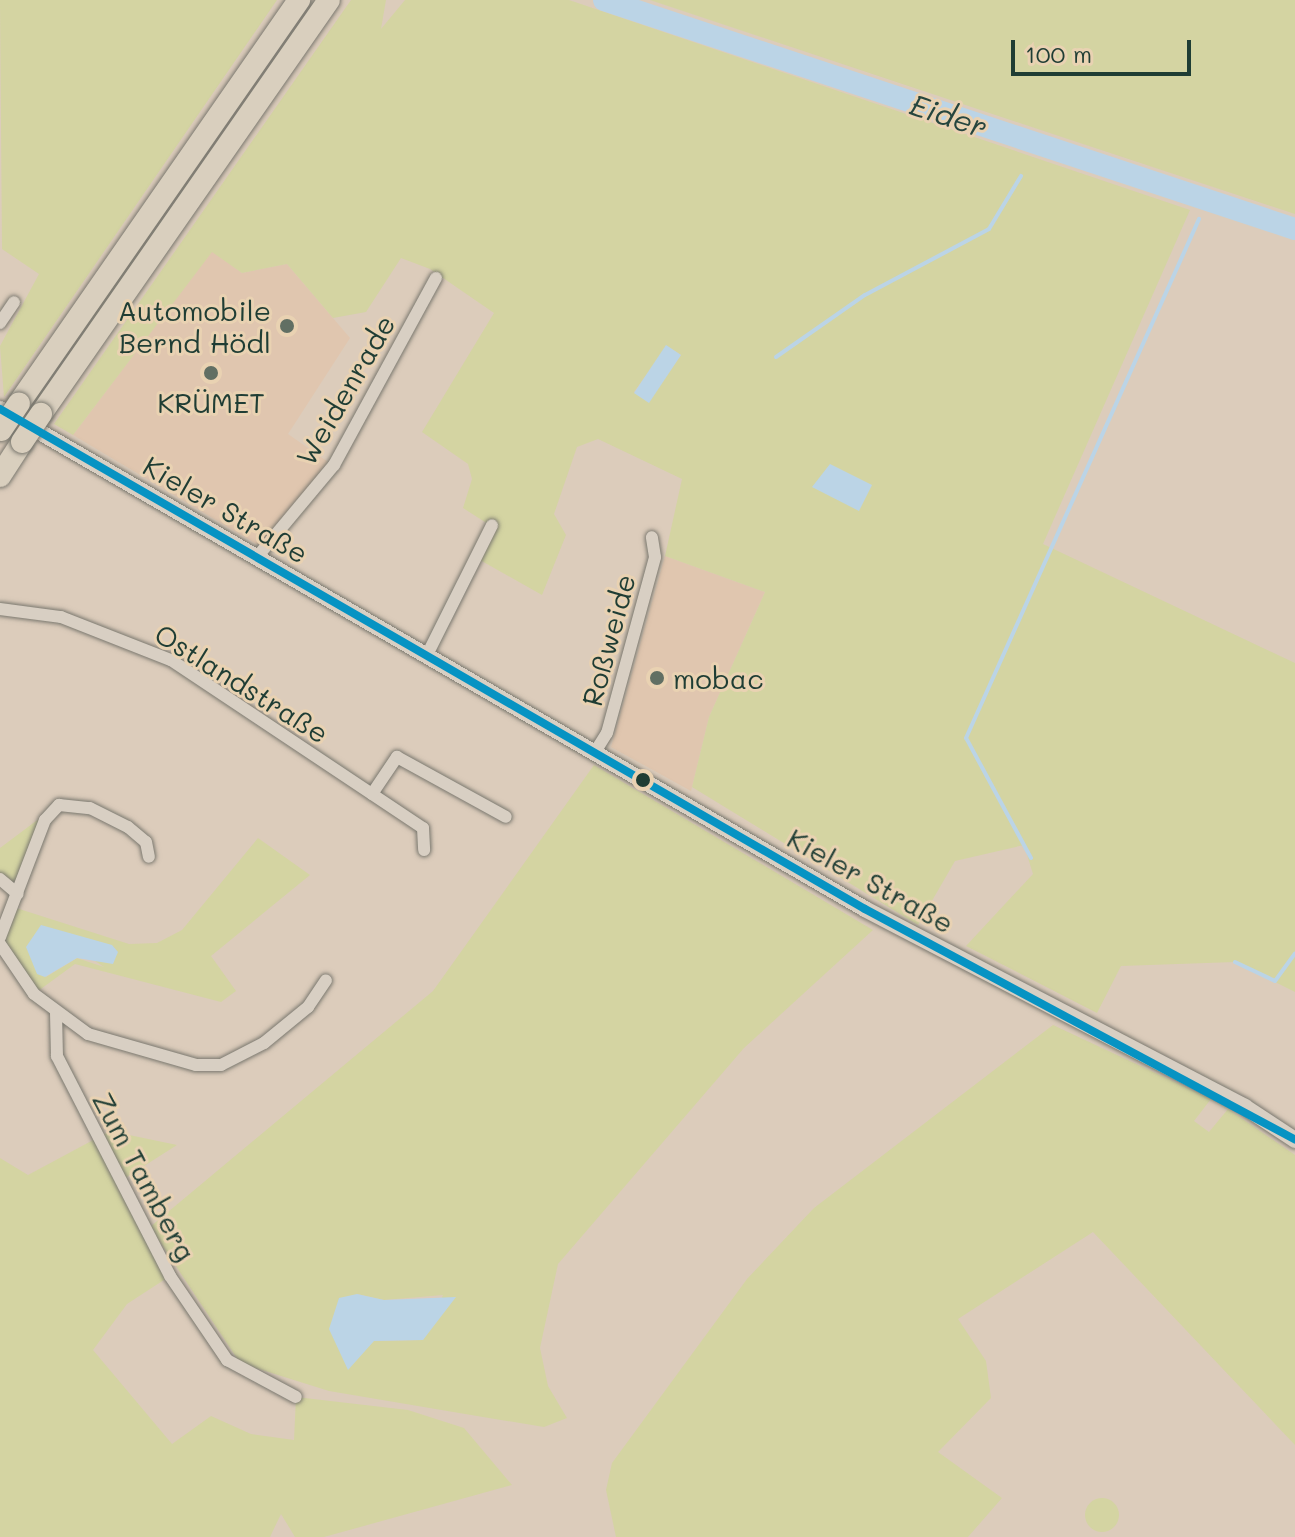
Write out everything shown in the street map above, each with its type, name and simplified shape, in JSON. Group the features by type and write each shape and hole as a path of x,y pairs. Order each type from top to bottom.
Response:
{"highway":[{"path":"5,418 299,0"},
{"path":"0,476 329,0"}],"street":[{"name":"Weidenrade","path":"257,557 334,465 436,278"},
{"path":"0,323 14,302"},
{"name":"Kieler Straße","path":"5,418 257,557 865,909 1206,1085 1295,1140"},
{"path":"427,655 492,525"},
{"name":"Roßweide","path":"595,752 607,733 655,557 652,537"},
{"name":"Ostlandstraße","path":"0,609 61,617 171,660 423,828 424,850"},
{"path":"372,794 397,757 506,817"},
{"path":"0,937 45,820 59,805 90,808 128,827 146,842 149,857"},
{"path":"0,879 18,894"},
{"path":"0,944 56,1013 131,1050 221,1065 264,1043 308,1007 326,980"},
{"name":"Zum Tamberg","path":"56,1013 57,1056 170,1276 227,1360 296,1397"}],"shaded area":[{"path":"212,251 242,273 287,264 350,338 288,434 331,464 258,545 73,435"},
{"path":"665,556 765,592 709,717 691,791 611,747"}],"green space":[{"path":"0,0 277,0 4,397 0,346 39,274 2,249"},
{"path":"351,0 386,0 381,29 405,0 569,0 1190,210 1043,544 1295,663 1295,992 1235,962 1121,966 1097,1013 966,946 1033,874 1024,845 955,861 918,925 692,787 709,717 765,592 665,556 682,479 598,439 577,447 554,514 566,535 542,595 480,560 488,524 463,508 472,479 468,464 422,432 494,313 430,269 401,258 366,312 333,318 287,264 242,273 212,252 73,435 54,424","holes":["667,346 681,355 648,402 634,392"]},
{"path":"650,0 1295,0 1295,214 1080,143"},
{"path":"594,765 873,930 744,1048 558,1264 540,1348 548,1386 567,1418 544,1427 329,1391 240,1363 150,1227 433,991","holes":["357,1294 384,1300 443,1295 423,1340 374,1341"]},
{"path":"52,809 18,894 0,879 0,848"},
{"path":"258,838 310,875 211,956 236,991 221,1002 75,964 34,994 0,937 13,907 129,944 157,943 182,930","holes":["41,925 104,967 77,958 46,977"]},
{"path":"1053,1025 1211,1099 1194,1121 1209,1132 1228,1109 1295,1155 1295,1445 1093,1232 958,1319 986,1361 991,1398 938,1452 1002,1498 968,1537 616,1537 606,1490 612,1463 747,1279 814,1208"},
{"path":"110,1131 177,1145 119,1182 170,1276 127,1304 93,1350 172,1444 211,1416 251,1434 294,1440 296,1397 408,1410 464,1428 512,1485 324,1537 295,1537 281,1514 270,1537 0,1537 0,1158 28,1175"},
{"path":"1102,1498 1114,1503 1119,1515 1114,1527 1102,1532 1090,1527 1085,1515 1090,1503"}],"water":[{"path":"666,345 681,355 649,403 634,393"},
{"path":"830,464 872,485 859,511 812,487"},
{"path":"41,925 112,945 118,952 113,964 77,958 45,977 37,974 26,947"},
{"path":"357,1294 384,1300 456,1297 423,1340 374,1341 348,1370 329,1329 339,1298"}],"waterway":[{"name":"Eider","path":"604,0 1295,229"},
{"path":"776,357 865,295 989,229 1021,176"},
{"path":"1031,858 966,738 1199,219"},
{"path":"1235,962 1275,981 1295,953"}],"transit line":[{"path":"0,409 865,909 1295,1140"}],"place":[{"name":"Automobile Bernd Hödl","path":"287,326"},
{"name":"KRÜMET","path":"211,373"},
{"name":"mobac","path":"657,678"}]}
